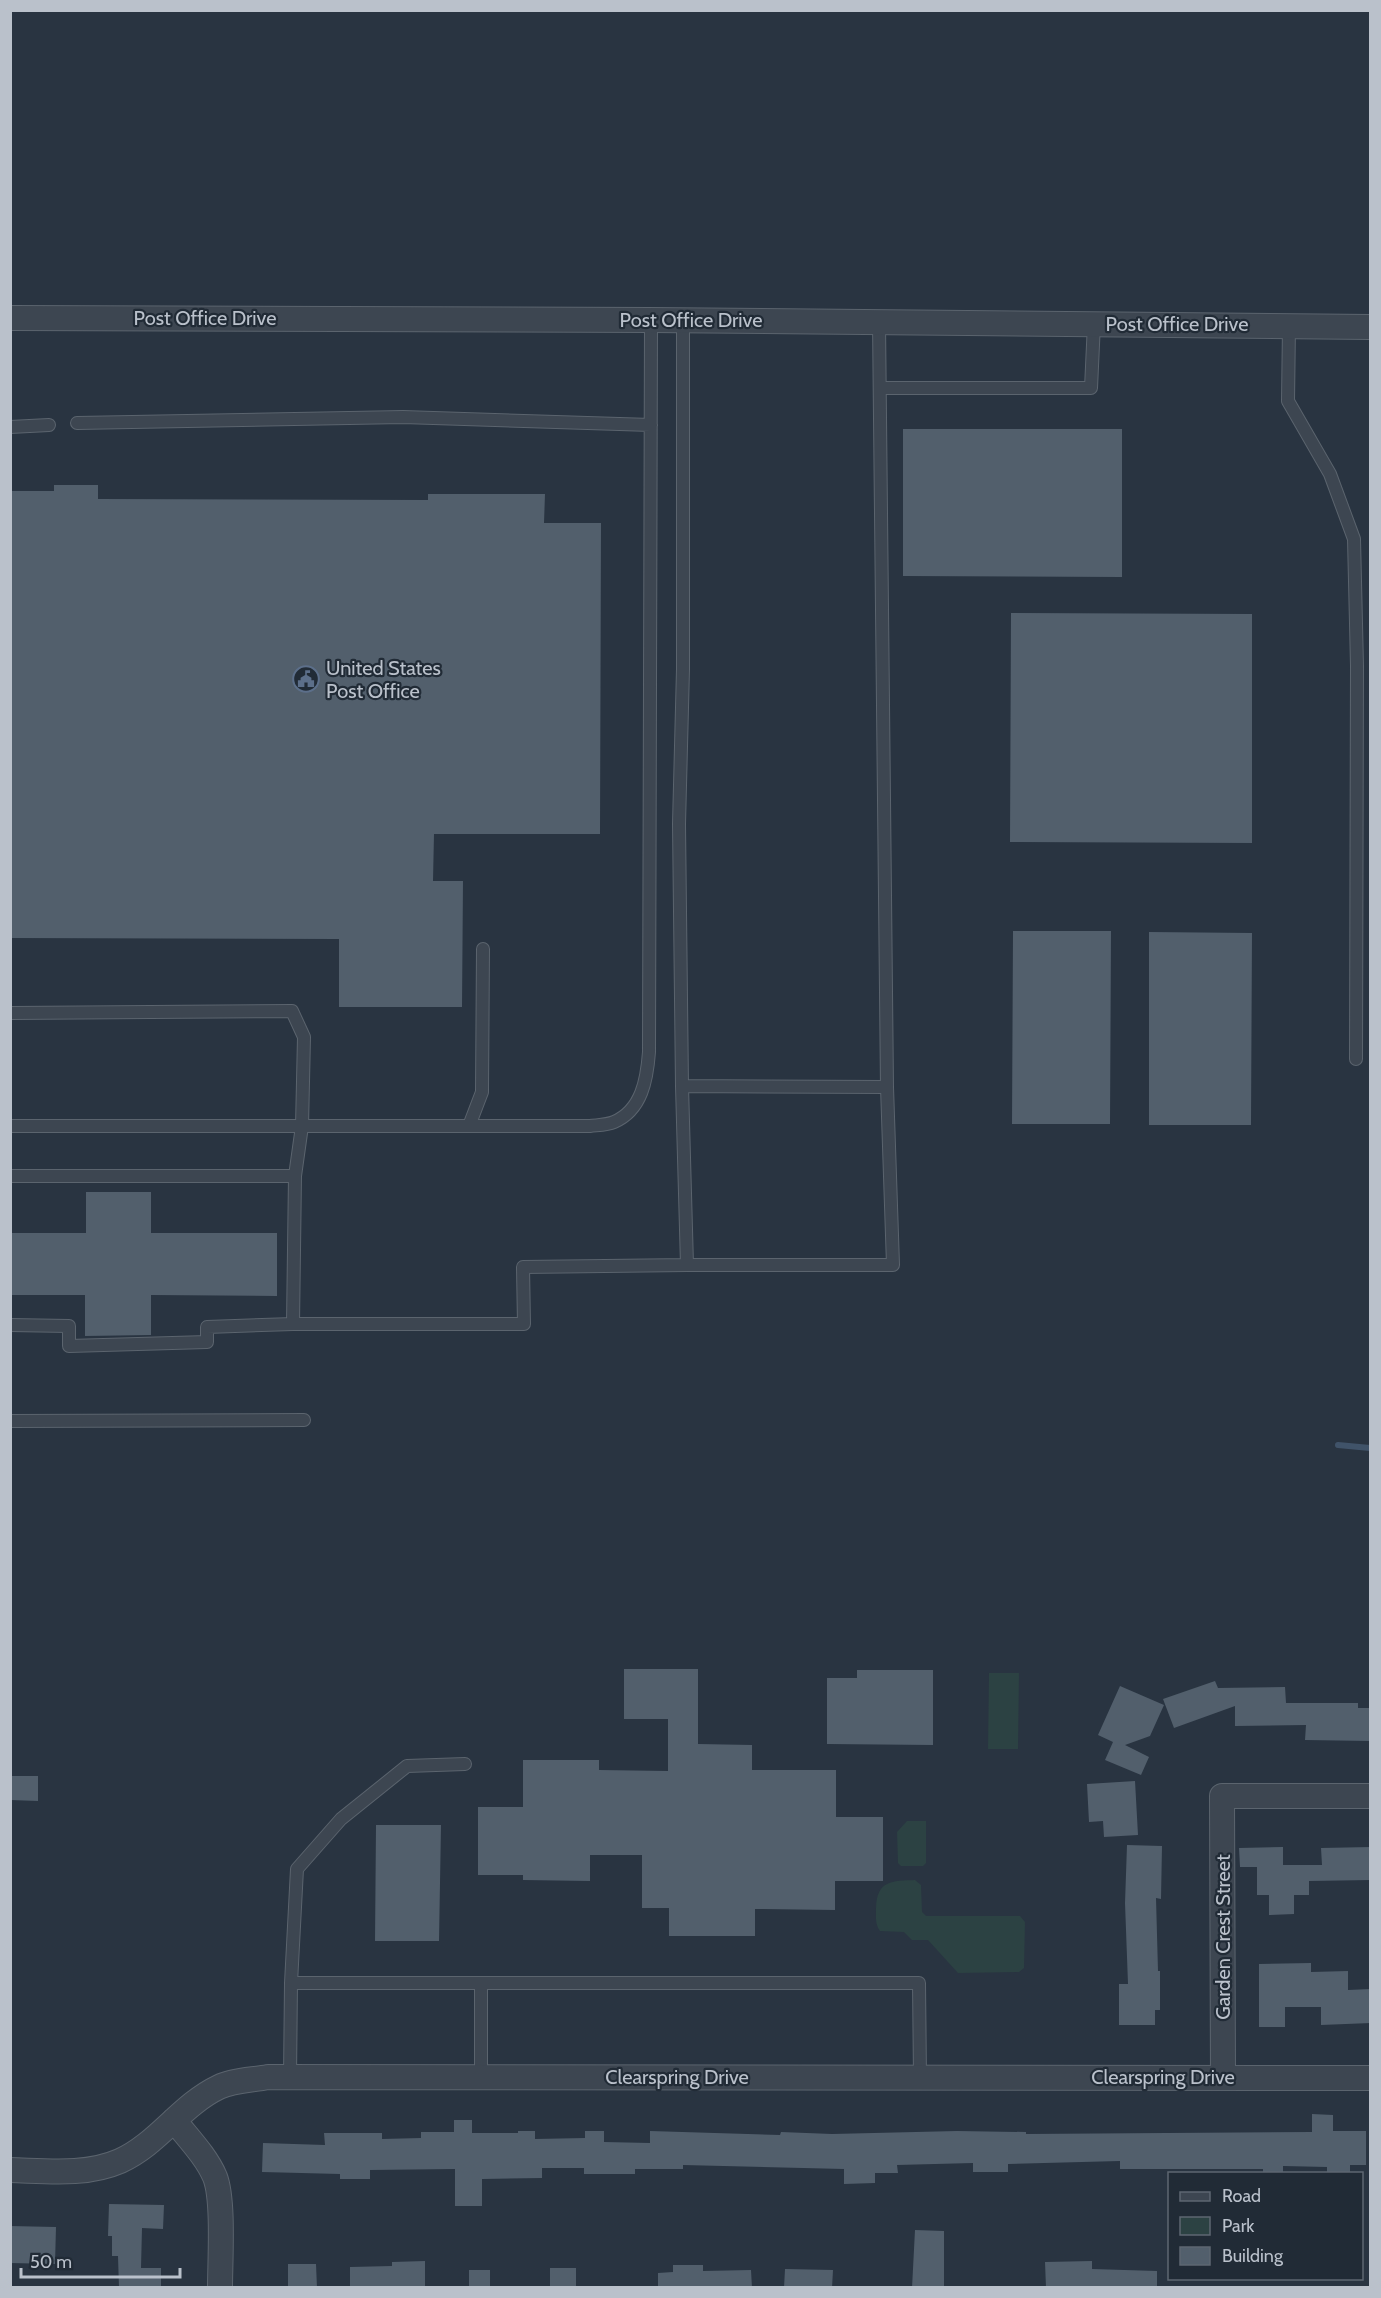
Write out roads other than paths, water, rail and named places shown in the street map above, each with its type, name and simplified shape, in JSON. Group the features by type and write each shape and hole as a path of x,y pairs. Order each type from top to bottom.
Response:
{"street":[{"name":"Post Office Drive","path":"10,318 683,320 1371,327"},
{"name":"Garden Crest Street","path":"1223,2077 1222,1796 1371,1796"},
{"name":"Clearspring Drive","path":"10,2170 95,2169 120,2161 154,2139 194,2101 221,2086 268,2077 1371,2078"},
{"path":"174,2120 203,2157 216,2179 220,2217 220,2288"}],"lane":[{"path":"10,1126 590,1126 614,1122 636,1105 648,1078 651,320"},
{"path":"683,320 683,669 679,824 687,1265"},
{"path":"10,1325 69,1326 69,1346 207,1342 207,1327 293,1324 524,1324 523,1267 893,1265 887,1087 879,322"},
{"path":"880,388 1091,388 1094,323"},
{"path":"1289,325 1288,401 1330,474 1354,539 1357,666 1356,1059"},
{"path":"77,423 403,417 651,424"},
{"path":"10,428 49,424"},
{"path":"469,1126 483,1092 483,948"},
{"path":"10,1013 292,1011 304,1036 302,1126 295,1176 293,1324"},
{"path":"682,1086 887,1087"},
{"path":"10,1176 295,1176"},
{"path":"10,1421 304,1420"},
{"path":"290,2077 291,1983 297,1869 341,1819 407,1766 465,1764"},
{"path":"291,1983 919,1983 920,2077"},
{"path":"481,1983 481,2077"}],"waterway":[{"path":"1338,1445 1370,1448"}],"place":[{"name":"United States Post Office","path":"306,679"}]}
